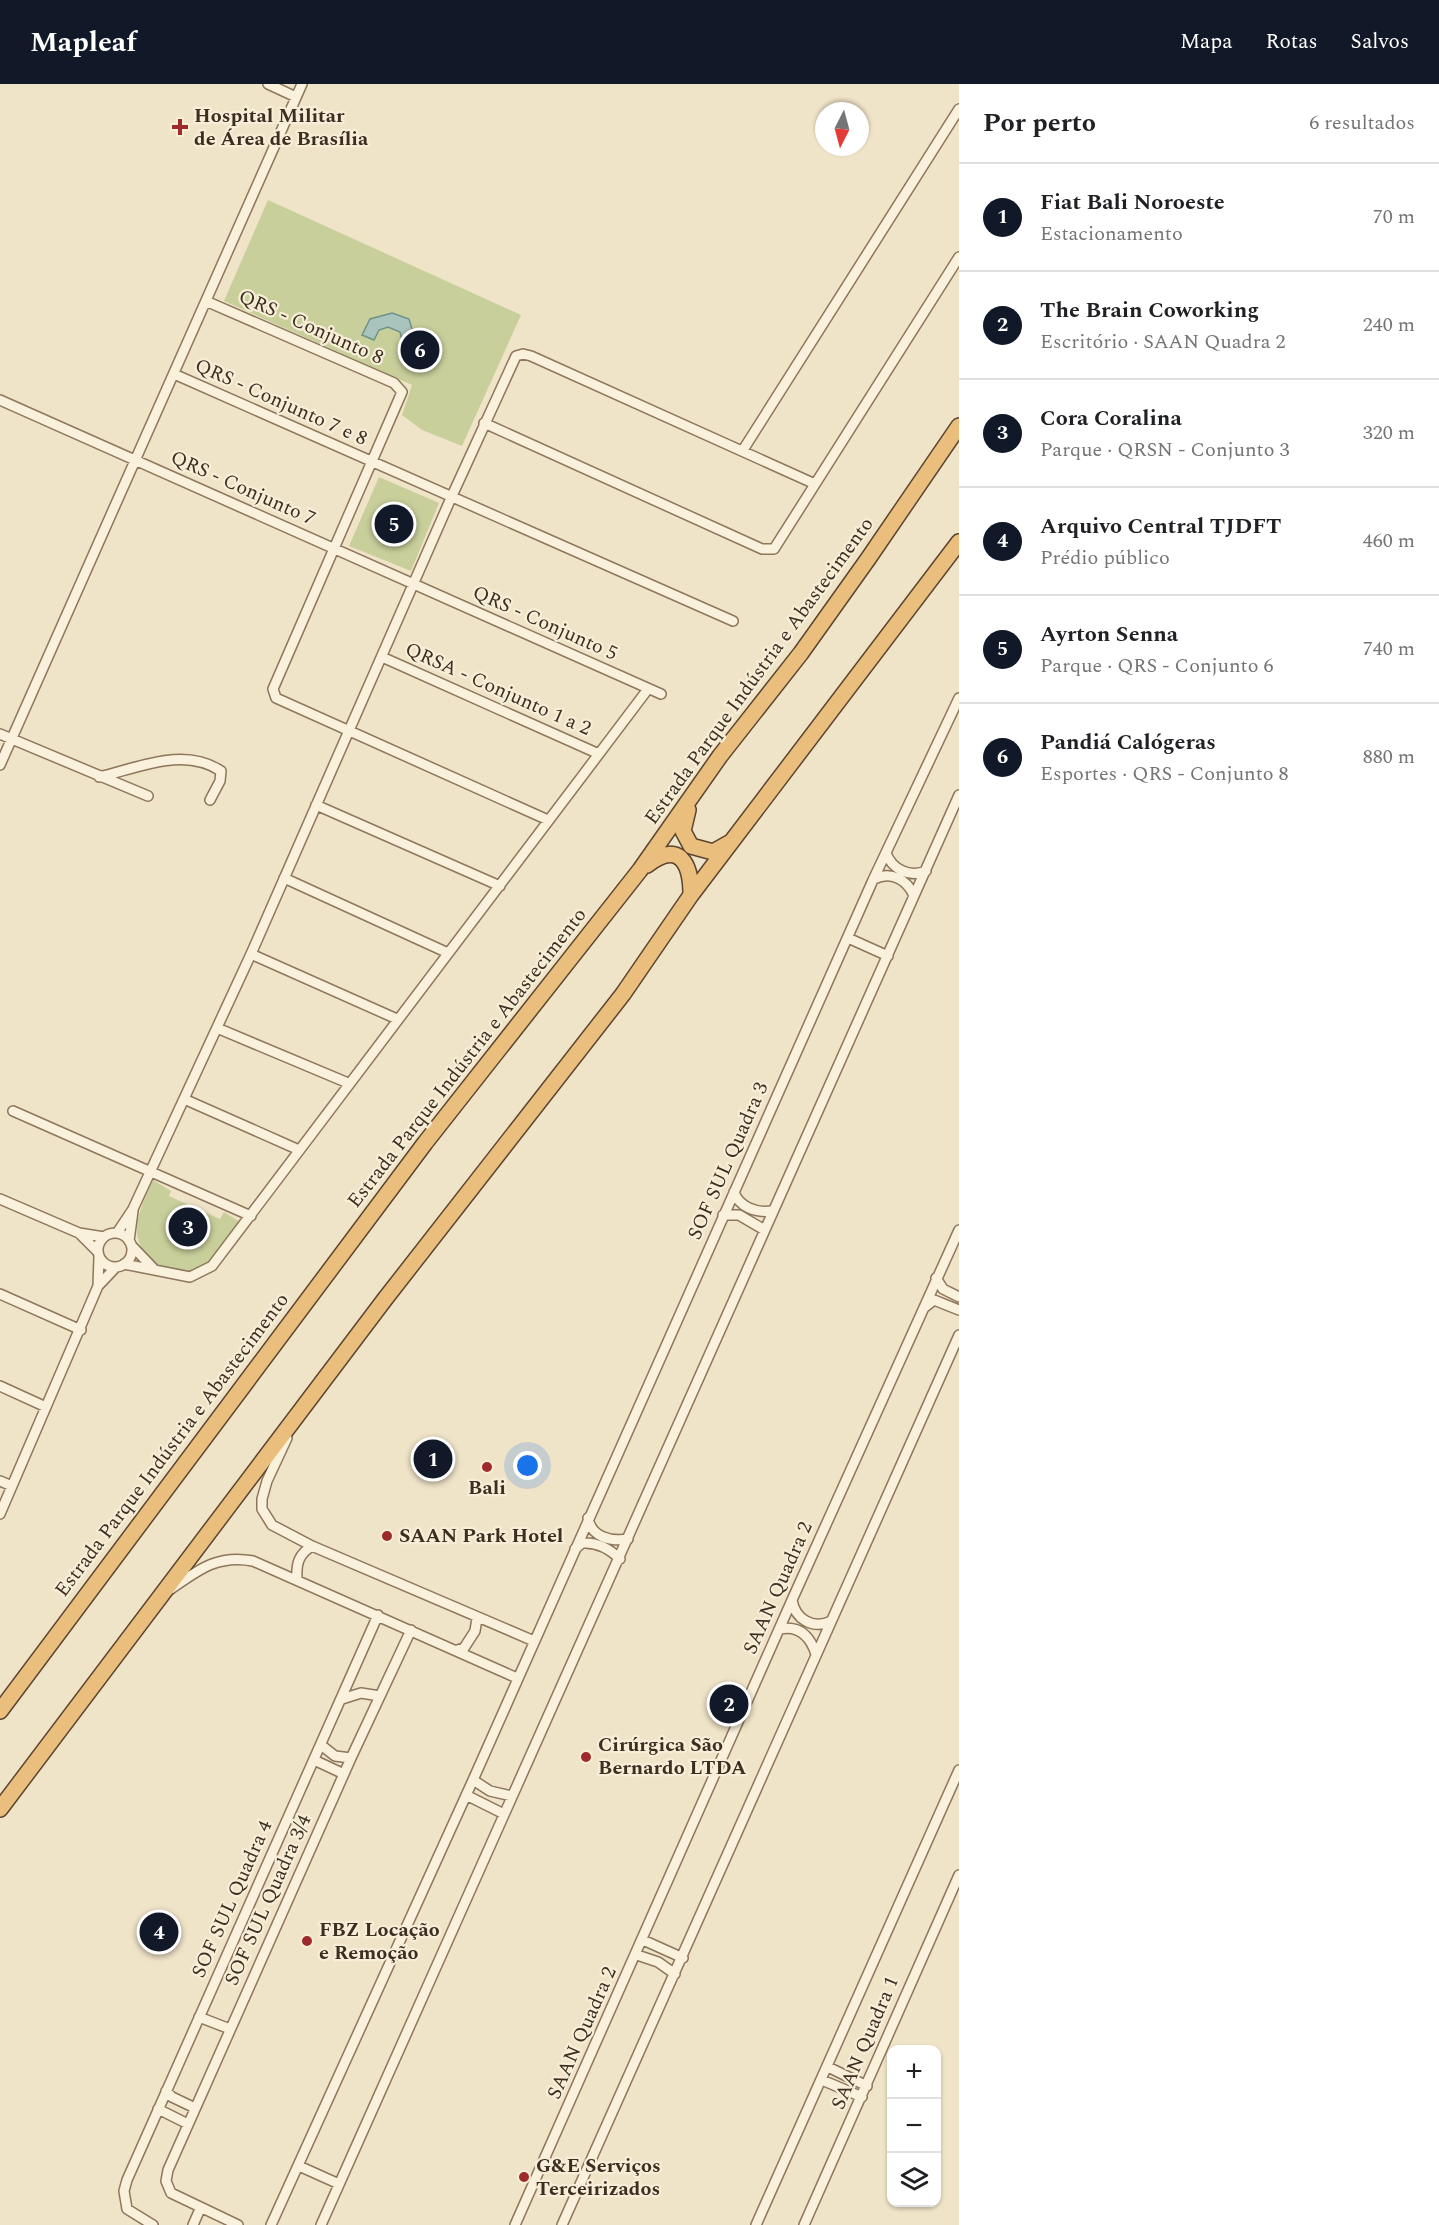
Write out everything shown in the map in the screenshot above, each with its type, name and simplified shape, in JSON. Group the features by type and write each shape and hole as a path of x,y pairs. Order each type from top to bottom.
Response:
{"highway":[{"name":"Estrada Parque Indústria e Abastecimento","path":"0,1711 425,1143 640,870 720,756 801,653 896,520 959,426"},
{"path":"0,1809 392,1290 623,994 691,895 959,542"},
{"path":"690,801 683,831 691,846 713,852 738,836"},
{"path":"640,870 659,855 678,857 689,868 691,895"}],"street":[{"path":"268,84 296,97"},
{"path":"0,765 208,302 302,84"},
{"path":"743,450 959,109"},
{"path":"484,423 770,550 778,547 815,484 959,257"},
{"name":"QRS - Conjunto 8","path":"208,302 400,387 399,402 373,463"},
{"path":"0,1199 79,1233 104,1237 117,1233 133,1209 251,954 413,583 514,359 523,354 815,484"},
{"name":"QRS - Conjunto 7 e 8","path":"174,375 733,621"},
{"name":"QRS - Conjunto 7","path":"0,400 413,583"},
{"path":"373,463 273,689 277,699 548,820"},
{"name":"QRS - Conjunto 5","path":"413,583 662,694"},
{"name":"QRSA - Conjunto 1 a 2","path":"382,657 599,754"},
{"path":"79,1233 106,1264 153,1268 181,1276 205,1272 251,1216 348,1083 648,689"},
{"name":"SOF SUL Quadra 3","path":"271,2225 473,1780 873,880 959,698"},
{"path":"0,734 147,796"},
{"path":"99,777 180,758 195,759 221,771 220,781 210,800"},
{"path":"321,2225 620,1560 771,1211 959,795"},
{"path":"316,805 500,886"},
{"path":"886,853 894,867 905,872 918,874 926,871"},
{"path":"873,880 886,874 893,876 910,886 914,896"},
{"path":"284,878 448,953"},
{"path":"848,938 888,956"},
{"path":"251,954 398,1019"},
{"path":"217,1028 348,1083"},
{"path":"184,1099 299,1150"},
{"path":"13,1111 251,1216"},
{"path":"734,1192 740,1202 746,1206 763,1212 771,1211"},
{"path":"98,1286 131,1256 133,1209"},
{"path":"723,1215 739,1215 763,1229"},
{"name":"SAAN Quadra 2","path":"515,2225 959,1230"},
{"path":"117,1233 131,1243 153,1268"},
{"path":"0,1514 98,1286 99,1255 104,1237"},
{"path":"936,1278 943,1289 959,1297"},
{"path":"0,1294 81,1330"},
{"path":"924,1307 934,1300 959,1310"},
{"path":"562,2225 959,1335"},
{"path":"0,1386 46,1407"},
{"path":"296,1420 267,1481 262,1509 272,1525 312,1546 534,1641"},
{"path":"0,1480 12,1486"},
{"path":"588,1518 590,1526 602,1536 618,1541 628,1539"},
{"path":"574,1550 582,1543 597,1544 620,1560"},
{"path":"297,1579 296,1567 301,1554 312,1546"},
{"path":"161,1595 210,1563 231,1558 253,1561 517,1678"},
{"path":"792,1600 796,1614 801,1619 817,1624 831,1622"},
{"name":"SOF SUL Quadra 4","path":"153,2225 133,2215 124,2200 127,2180 378,1615"},
{"path":"457,1650 468,1644 475,1631 477,1618"},
{"path":"780,1629 789,1627 801,1631 810,1639 816,1654"},
{"name":"SOF SUL Quadra 3/4","path":"200,2209 180,2199 167,2188 168,2170 351,1758 411,1630"},
{"path":"342,1699 361,1693 380,1696"},
{"path":"321,1745 335,1756 351,1758"},
{"path":"314,1760 344,1774"},
{"path":"756,2225 959,1770"},
{"path":"473,1780 490,1791 512,1796"},
{"path":"466,1795 504,1815"},
{"name":"SAAN Quadra 1","path":"804,2225 959,1875"},
{"path":"643,1940 683,1958"},
{"path":"637,1955 658,1962 675,1974"},
{"path":"199,2018 230,2029"},
{"path":"828,2067 867,2085"},
{"path":"822,2080 862,2097"},
{"path":"166,2091 172,2097 195,2108"},
{"path":"158,2109 188,2124"},
{"path":"299,2166 339,2184"},
{"path":"193,2225 200,2209 238,2225"}],"green space":[{"path":"268,200 521,315 462,446 422,430 402,415 412,385 224,301"},
{"path":"379,477 439,503 411,571 349,546"},
{"path":"153,1180 171,1191 169,1196 220,1219 224,1212 240,1222 219,1253 200,1270 187,1274 169,1271 154,1263 143,1250 137,1234 138,1218"}],"water":[{"path":"392,313 409,319 417,345 412,357 401,353 403,344 400,332 388,327 379,330 374,340 362,335 370,319"}],"place":[{"name":"Hospital Militar de Área de Brasília","path":"180,127"},
{"name":"Pandiá Calógeras","path":"420,350"},
{"name":"Ayrton Senna","path":"394,524"},
{"name":"Cora Coralina","path":"188,1227"},
{"name":"Fiat Bali Noroeste","path":"433,1459"},
{"name":"Bali","path":"487,1467"},
{"name":"SAAN Park Hotel","path":"387,1536"},
{"name":"The Brain Coworking","path":"729,1704"},
{"name":"Cirúrgica São Bernardo LTDA","path":"586,1757"},
{"name":"Arquivo Central TJDFT","path":"159,1932"},
{"name":"FBZ Locação e Remoção","path":"307,1941"},
{"name":"G&E Serviços Terceirizados","path":"524,2177"}]}
